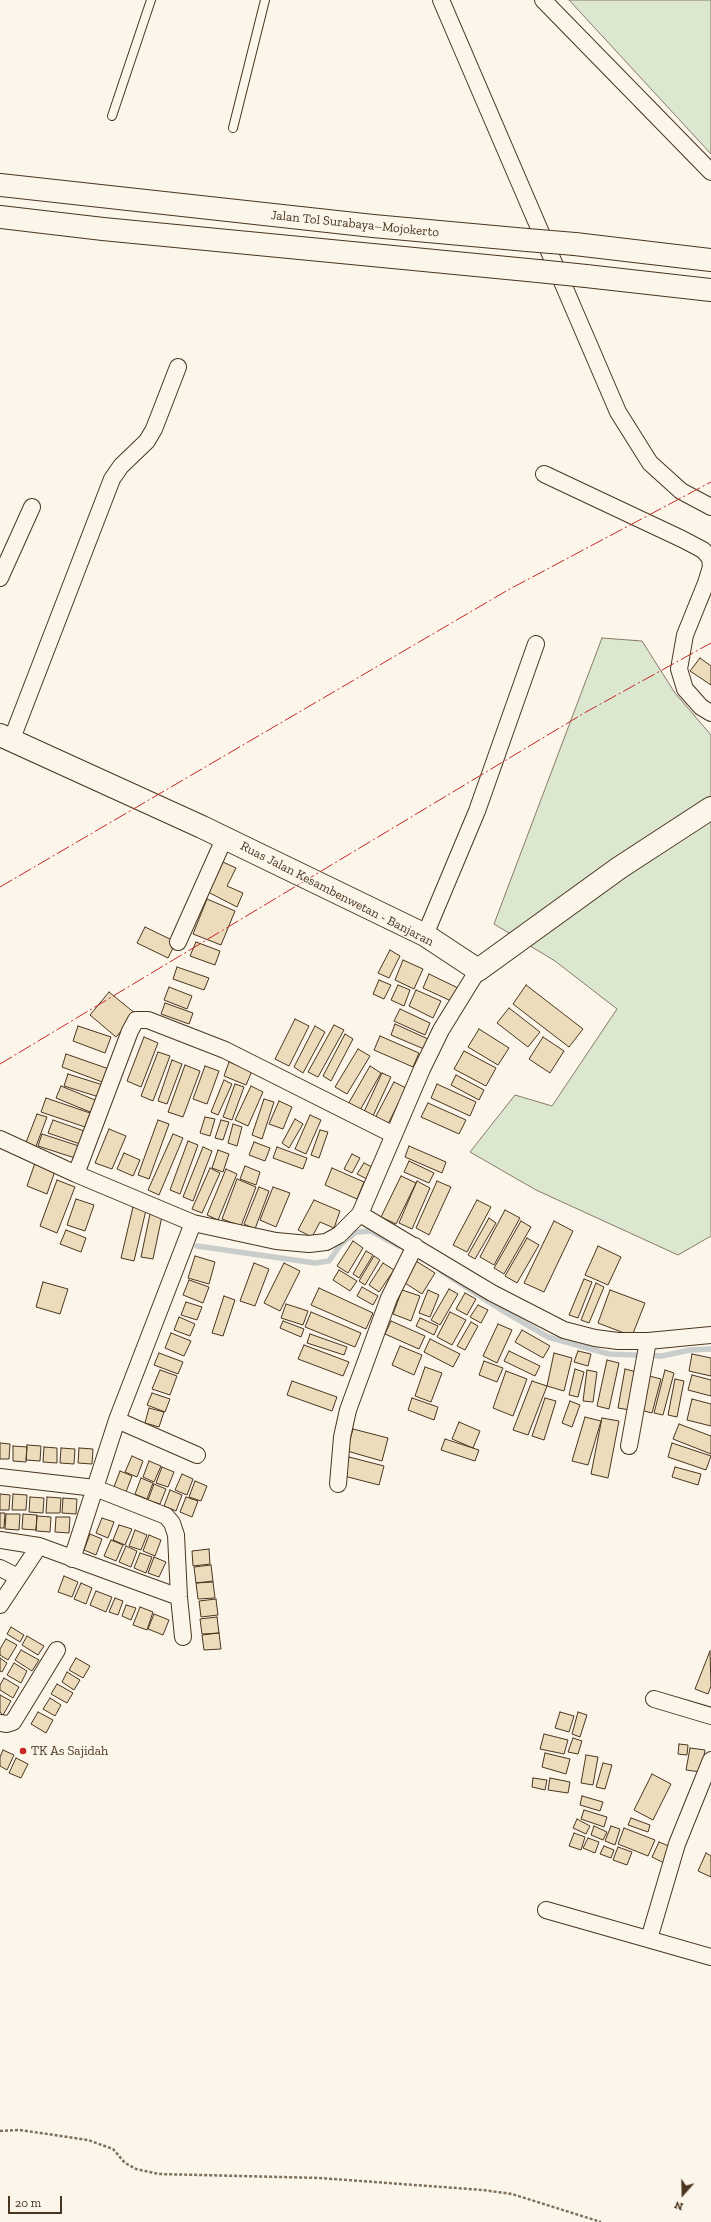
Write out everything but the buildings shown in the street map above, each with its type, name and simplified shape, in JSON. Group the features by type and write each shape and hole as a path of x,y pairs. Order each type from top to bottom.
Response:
{"main road":[{"name":"Jalan Tol Surabaya–Mojokerto","path":"0,185 373,226 575,244 711,260"},
{"path":"0,217 111,230 538,271 711,290"},
{"name":"Ruas Jalan Kesambenwetan - Banjaran","path":"5,738 225,837 425,935 478,970"},
{"path":"478,970 620,868 711,808"}],"street":[{"path":"441,0 618,412 650,463 681,491 711,507"},
{"path":"543,0 711,172"},
{"path":"5,738 112,479 121,466 147,442 154,429 178,367"},
{"path":"544,474 682,539 703,550 710,558 710,567 706,583 685,635 679,669 685,689 701,707 711,713"},
{"path":"0,578 32,507"},
{"path":"425,935 477,810 536,644"},
{"path":"178,942 225,837"},
{"path":"0,1139 76,1174 193,1223 252,1237 309,1244 326,1242 339,1235 360,1214 441,1030 478,970"},
{"path":"76,1174 130,1031 136,1020 148,1020 225,1050 394,1135"},
{"path":"360,1214 492,1293 564,1330 595,1338 648,1341 711,1336"},
{"path":"72,1559 117,1420 193,1223"},
{"path":"338,1484 342,1437 348,1410 389,1298 415,1246"},
{"path":"630,1446 648,1341"},
{"path":"117,1420 197,1455"},
{"path":"0,1477 95,1488 166,1516 172,1523 176,1535 178,1597 183,1637"},
{"path":"0,1540 39,1546 178,1597"},
{"path":"0,1605 39,1546"},
{"path":"0,1568 18,1577"},
{"path":"0,1723 7,1724 13,1722 57,1650"},
{"path":"654,1699 711,1716"},
{"path":"649,1939 677,1844 711,1760"},
{"path":"546,1910 711,1957"}],"lane":[{"path":"112,116 150,0"},
{"path":"233,128 265,0"}],"path":[{"path":"0,2131 20,2130 88,2140 113,2149 125,2163 136,2169 159,2174 320,2178 483,2190 512,2194 600,2222"}],"green space":[{"path":"569,0 711,0 711,154"},
{"path":"602,638 642,641 675,693 711,735 711,1236 678,1255 536,1190 470,1152 515,1095 552,1106 617,1009 555,961 494,924"}],"waterway":[{"path":"197,1246 315,1263 329,1261 341,1244 356,1232 371,1231 399,1246"},
{"path":"441,1271 500,1309 548,1337 609,1354 662,1356 690,1350 711,1349"}],"power":[{"path":"0,887 508,590 711,482"},
{"path":"0,1064 586,712 711,643"}],"place":[{"name":"TK As Sajidah","path":"23,1751"}]}
